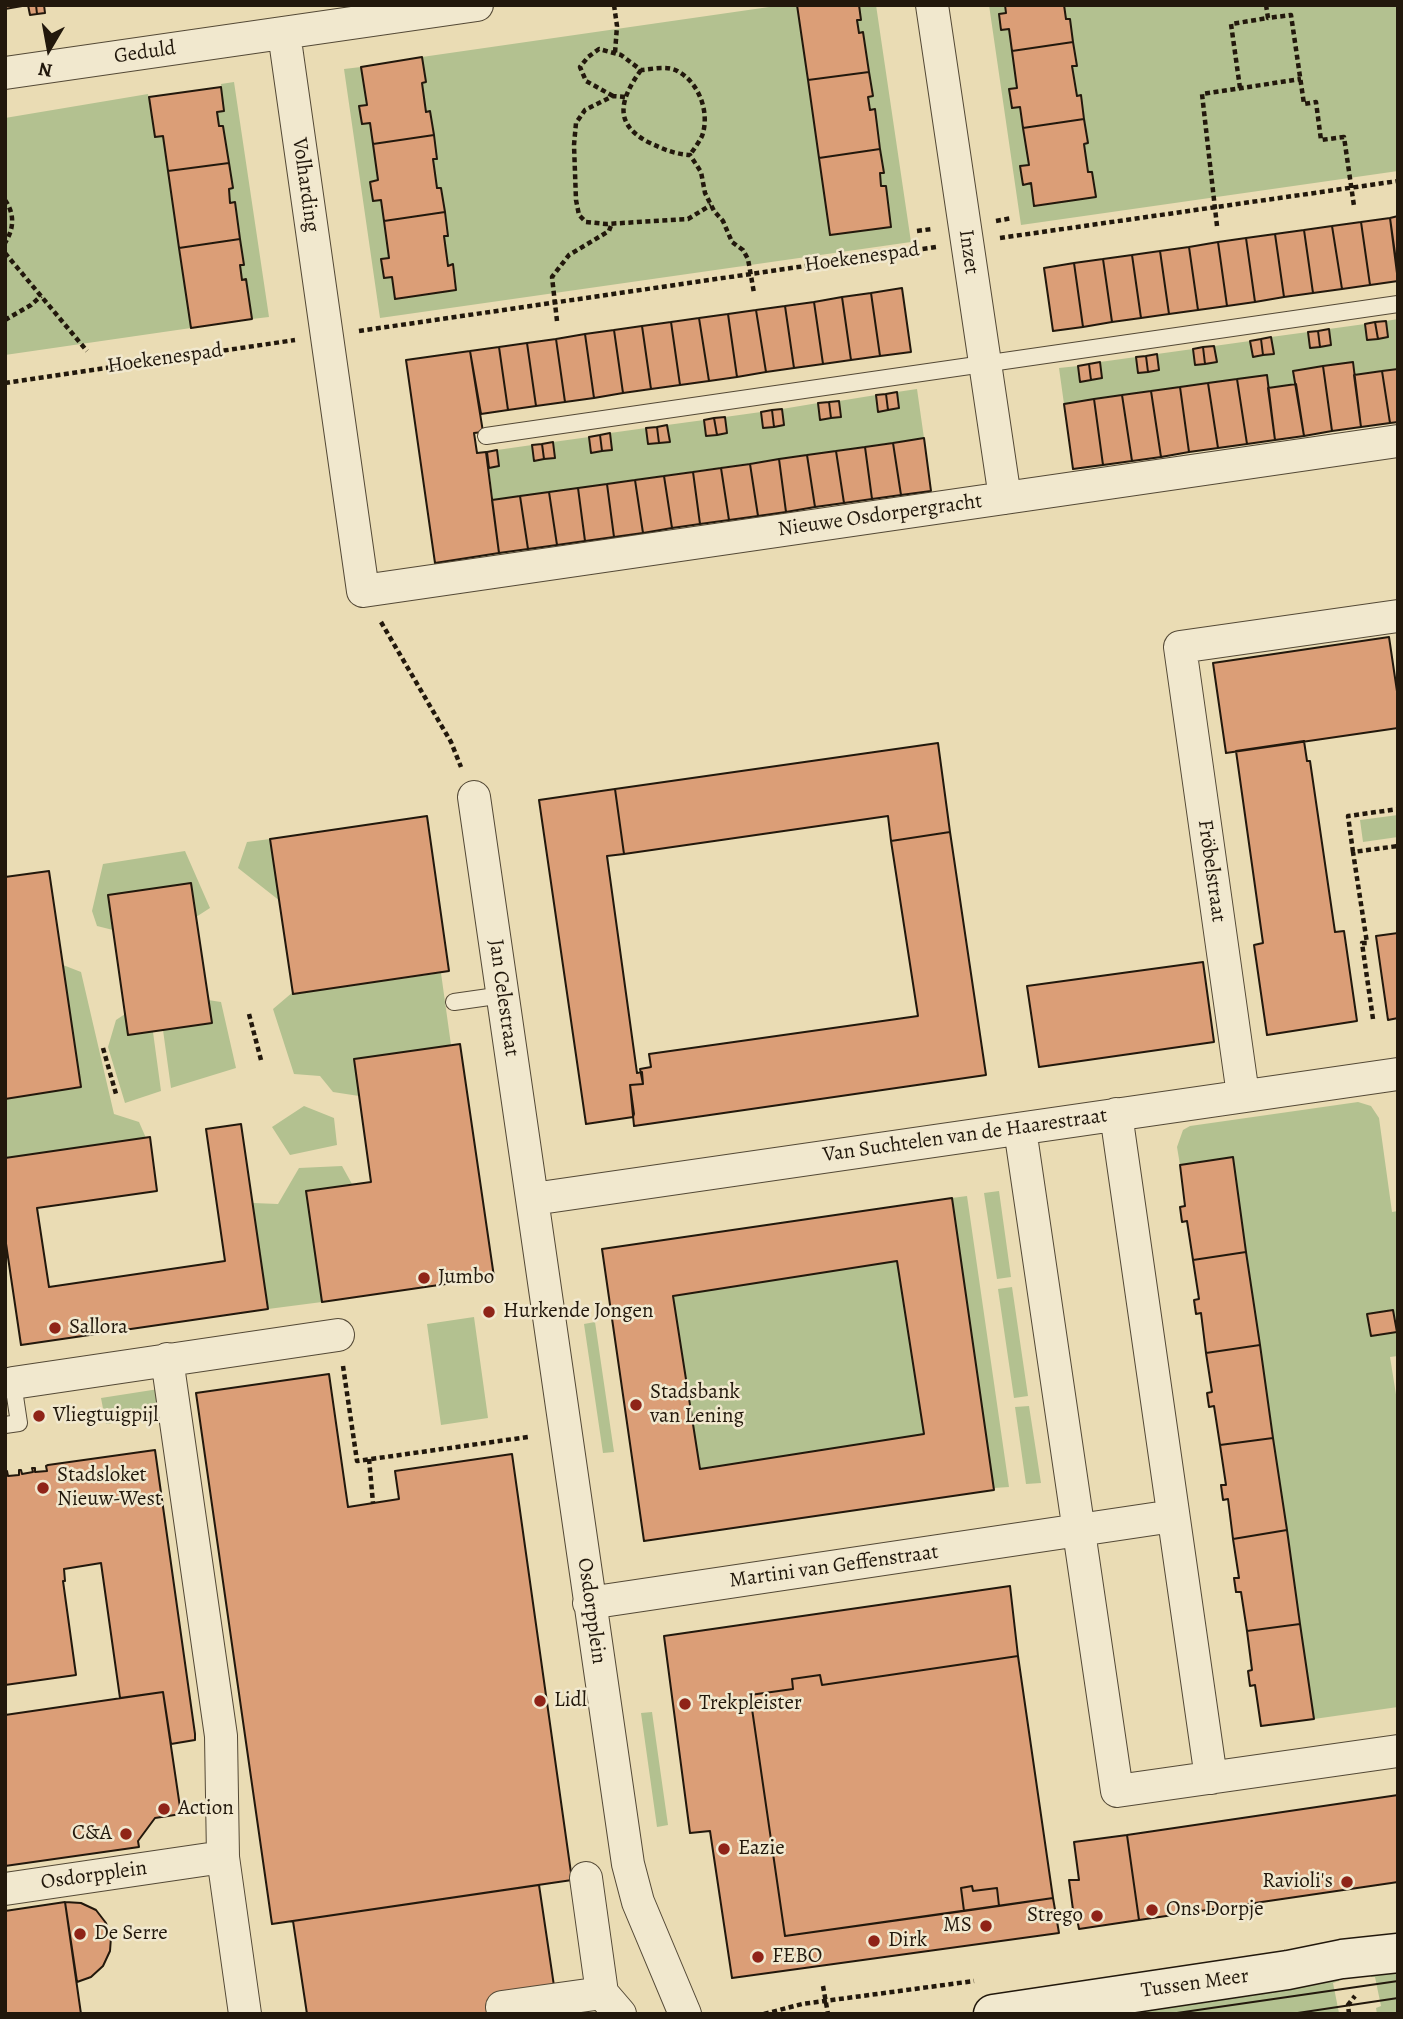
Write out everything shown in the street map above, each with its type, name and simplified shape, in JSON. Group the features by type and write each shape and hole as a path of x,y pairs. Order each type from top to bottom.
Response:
{"street":[{"name":"Geduld","path":"5,73 477,5"},
{"name":"Inzet","path":"932,5 1005,498"},
{"name":"Volharding","path":"284,33 326,336"},
{"path":"326,336 363,591"},
{"name":"Nieuwe Osdorpergracht","path":"363,591 1398,441"},
{"name":"Fröbelstraat","path":"1243,1095 1180,647 1398,616"},
{"name":"Jan Celestraat","path":"474,797 533,1199"},
{"name":"Van Suchtelen van de Haarestraat","path":"533,1199 1398,1074"},
{"path":"1116,1114 1211,1778"},
{"path":"1020,1129 1117,1791 1398,1751"},
{"name":"Osdorpplein","path":"533,1199 628,1864 638,1902 685,2014"},
{"path":"13,1383 338,1335"},
{"path":"167,1359 221,1736 223,1857 245,2014"},
{"name":"Martini van Geffenstraat","path":"589,1602 1173,1516"},
{"name":"Osdorpplein","path":"5,1889 223,1857"},
{"path":"502,2007 611,2003 586,1878"},
{"name":"Tussen Meer","path":"993,2014 1288,1970 1342,1959 1398,1953"}],"lane":[{"path":"486,436 1398,304"},
{"path":"454,1002 503,995"},
{"path":"5,1424 19,1423 13,1383"}],"path":[{"path":"614,5 617,26 615,53"},
{"path":"1266,5 1268,18"},
{"path":"1240,88 1231,24 1291,15 1304,104 1316,102 1321,140 1344,137 1354,206"},
{"path":"625,97 613,96 586,81 580,67 587,57 599,48 621,55 641,70 664,68 679,71 691,83 701,98 705,117 702,136 690,155"},
{"path":"641,70 627,91 624,120 634,135 674,154 690,155"},
{"path":"1217,226 1202,94 1301,79"},
{"path":"613,96 585,110 576,122 573,145 579,215 586,222 612,223 688,219 711,205"},
{"path":"690,155 701,172 711,205 723,221 732,242 743,250 748,259 754,293"},
{"name":"Hoekenespad","path":"5,383 1398,181"},
{"path":"5,200 12,217 12,228 5,243"},
{"path":"557,321 552,277 569,255 609,231 612,223"},
{"path":"5,253 88,351"},
{"path":"5,320 41,296"},
{"path":"363,591 451,742 474,797"},
{"path":"1373,1019 1362,943 1367,943 1348,816 1398,809"},
{"path":"1353,852 1398,846"},
{"path":"249,1014 261,1060"},
{"path":"103,1048 116,1094"},
{"path":"338,1335 357,1461 528,1437"},
{"path":"369,1459 373,1503"},
{"path":"823,1986 828,2014"}],"green space":[{"path":"797,5 830,235 891,227 886,186 881,186 880,173 884,172 875,110 870,110 868,97 873,96 863,33 859,33 857,20 861,19 859,5 876,5 911,242 380,318 344,69 361,67 367,105 359,106 362,124 370,123 378,180 370,183 373,200 381,200 389,258 381,259 384,277 392,277 395,298 452,265 448,266 444,236 448,235 441,188 437,188 433,159 437,158 430,112 426,112 422,83 426,82 422,57"},
{"path":"989,5 1005,5 1006,13 999,15 1001,29 1009,29 1017,88 1009,90 1020,107 1029,165 1020,166 1023,185 1031,183 1096,196 1092,172 1088,172 1084,144 1088,143 1081,95 1077,96 1072,66 1076,65 1070,19 1066,19 1064,5 1398,5 1398,171 1021,225"},
{"path":"234,82 269,317 252,319 246,279 242,280 240,265 244,264 235,203 230,203 229,189 233,188 223,126 219,126 217,112 224,111 221,84"},
{"path":"148,94 155,137 163,136 191,328 5,355 5,118"},
{"path":"1398,319 1398,369 1355,376 1353,362 1293,371 1295,384 1269,388 1266,375 1064,404 1059,368 1078,366 1081,382 1102,378 1100,362 1136,357 1138,373 1159,370 1157,354 1193,349 1195,365 1216,362 1214,346 1250,341 1253,357 1274,353 1271,337 1308,332 1310,348 1331,345 1329,329 1365,324 1367,340 1388,337 1386,321"},
{"path":"917,389 924,438 493,500 489,468 499,466 497,450 532,445 534,461 554,458 553,442 589,437 591,452 612,449 610,433 646,428 649,444 669,442 667,425 704,420 706,436 727,433 725,417 761,412 763,428 784,425 782,409 818,403 821,420 841,417 839,401 876,395 878,411 897,392"},
{"path":"1398,815 1398,837 1363,842 1360,820"},
{"path":"270,839 280,901 238,868 247,842"},
{"path":"185,851 210,908 196,917 191,883 108,895 113,930 97,926 92,911 103,864"},
{"path":"63,965 81,972 114,1114 139,1122 146,1138 5,1158 5,1099 81,1087"},
{"path":"441,973 451,1045 354,1059 359,1096 333,1092 320,1076 294,1074 273,1009 293,992"},
{"path":"208,1000 221,1002 236,1068 171,1088 163,1030 211,1023"},
{"path":"125,1014 128,1035 153,1032 161,1091 125,1103 108,1047 116,1020"},
{"path":"1358,1102 1371,1106 1379,1118 1392,1212 1398,1211 1398,1356 1390,1357 1398,1407 1398,1707 1314,1719 1233,1158 1180,1165 1177,1147 1183,1130 1190,1126"},
{"path":"304,1106 334,1118 337,1145 290,1155 272,1127"},
{"path":"342,1166 352,1184 306,1191 322,1302 268,1309 253,1203 278,1204 299,1168"},
{"path":"999,1191 1011,1277 997,1279 984,1193"},
{"path":"967,1196 1009,1487 994,1488 952,1198"},
{"path":"897,1261 924,1434 700,1469 673,1296"},
{"path":"1012,1287 1028,1396 1014,1398 998,1289"},
{"path":"474,1317 488,1418 441,1425 427,1324"},
{"path":"595,1322 614,1452 603,1453 584,1324"},
{"path":"165,1388 169,1415 106,1424 101,1398"},
{"path":"1029,1406 1041,1483 1026,1484 1015,1407"},
{"path":"652,1712 668,1825 657,1827 641,1713"},
{"path":"1398,1963 1398,2014 1377,2014 1376,2008 1381,2006 1375,1977 1371,1977 1369,1965"},
{"path":"1338,1969 1339,1981 1333,1983 1339,2013 1343,2014 1068,2014"}],"building":[{"path":"5,5 28,5 5,9"},
{"path":"28,5 36,5 37,14 30,15"},
{"path":"36,5 44,5 45,13 37,14"},
{"path":"797,5 859,5 861,20 857,20 859,33 863,32 869,72 808,80"},
{"path":"1005,5 1064,5 1066,19 1070,19 1073,42 1012,51 1009,29 1001,30 999,14 1006,13"},
{"path":"1073,42 1077,66 1072,66 1077,96 1081,95 1084,119 1023,128 1020,107 1012,108 1009,89 1017,88 1012,51"},
{"path":"422,57 426,82 422,83 426,112 430,111 434,135 373,144 370,123 362,124 359,106 367,105 361,67"},
{"path":"869,72 873,96 868,97 870,110 875,109 880,149 819,158 808,80"},
{"path":"221,87 224,111 217,112 219,126 223,126 229,163 168,171 163,136 155,137 149,97"},
{"path":"1084,119 1088,143 1084,144 1088,172 1092,172 1096,197 1034,206 1031,183 1023,185 1020,166 1029,165 1023,128"},
{"path":"434,135 437,159 433,159 437,188 441,188 445,212 384,221 381,200 373,201 370,182 378,180 373,144"},
{"path":"880,149 884,173 880,173 881,186 886,186 891,227 830,235 819,158"},
{"path":"229,163 233,188 229,189 230,203 235,202 240,239 179,248 168,171"},
{"path":"445,212 448,236 444,236 448,266 453,264 456,290 395,299 392,277 384,278 381,259 389,258 384,221"},
{"path":"1398,216 1398,275 1390,218"},
{"path":"1390,218 1398,281 1370,285 1361,222"},
{"path":"1361,222 1370,285 1342,289 1332,226"},
{"path":"1332,226 1342,289 1313,293 1304,230"},
{"path":"1304,230 1313,293 1284,297 1275,234"},
{"path":"1275,234 1284,297 1255,302 1246,238"},
{"path":"1246,238 1255,302 1227,306 1218,242"},
{"path":"240,239 244,265 240,265 242,280 246,279 252,319 191,328 179,248"},
{"path":"1218,242 1227,306 1198,310 1189,247"},
{"path":"1189,247 1198,310 1169,314 1160,251"},
{"path":"1160,251 1169,314 1141,318 1132,255"},
{"path":"1132,255 1141,318 1112,322 1103,259"},
{"path":"1103,259 1112,322 1083,327 1074,263"},
{"path":"1074,263 1083,327 1053,331 1044,268"},
{"path":"902,288 911,352 880,356 871,293"},
{"path":"871,293 880,356 851,360 842,297"},
{"path":"842,297 851,360 823,364 814,302"},
{"path":"814,302 823,364 794,368 785,306"},
{"path":"785,306 794,368 766,372 756,310"},
{"path":"756,310 766,372 737,377 728,314"},
{"path":"728,314 737,377 709,381 699,318"},
{"path":"699,318 709,381 680,385 671,322"},
{"path":"1386,321 1388,337 1378,339 1375,322"},
{"path":"671,322 680,385 651,389 642,326"},
{"path":"1375,322 1378,339 1367,340 1365,324"},
{"path":"642,326 651,389 623,393 614,330"},
{"path":"1329,329 1331,345 1320,347 1318,331"},
{"path":"614,330 623,393 594,398 585,334"},
{"path":"1318,331 1320,347 1310,348 1308,332"},
{"path":"585,334 594,398 565,402 556,339"},
{"path":"1271,337 1274,354 1263,355 1261,339"},
{"path":"556,339 565,402 536,406 527,343"},
{"path":"1261,339 1263,355 1253,357 1250,341"},
{"path":"527,343 536,406 508,410 499,347"},
{"path":"1214,346 1217,362 1205,364 1203,347"},
{"path":"499,347 508,410 481,414 470,351"},
{"path":"1203,347 1205,364 1195,365 1193,349"},
{"path":"470,351 483,432 474,433 477,453 486,452 499,553 435,563 406,360"},
{"path":"1157,354 1159,370 1148,372 1146,356"},
{"path":"1146,356 1148,372 1138,373 1136,357"},
{"path":"1100,362 1102,378 1091,380 1089,364"},
{"path":"1353,362 1361,427 1332,431 1323,366"},
{"path":"1089,364 1091,380 1080,382 1078,366"},
{"path":"1323,366 1332,431 1304,436 1293,371"},
{"path":"1398,369 1398,422 1390,423 1382,371"},
{"path":"1382,371 1390,423 1361,427 1354,375"},
{"path":"1267,375 1275,440 1247,444 1237,379"},
{"path":"1237,379 1247,444 1218,448 1208,383"},
{"path":"1208,383 1218,448 1189,452 1180,387"},
{"path":"1296,384 1304,436 1275,440 1268,388"},
{"path":"1180,387 1189,452 1161,457 1151,391"},
{"path":"1151,391 1161,457 1132,461 1122,395"},
{"path":"897,392 899,408 888,410 886,394"},
{"path":"886,394 888,410 878,412 876,395"},
{"path":"1122,395 1132,461 1103,465 1094,399"},
{"path":"1094,399 1103,465 1073,469 1064,404"},
{"path":"839,401 841,417 831,418 829,402"},
{"path":"829,402 831,418 820,420 818,403"},
{"path":"782,409 784,425 774,427 772,410"},
{"path":"772,410 774,427 763,428 761,412"},
{"path":"725,417 727,433 717,435 714,418"},
{"path":"714,418 717,435 706,436 704,420"},
{"path":"667,425 670,442 659,443 657,427"},
{"path":"657,427 659,443 648,444 646,428"},
{"path":"610,433 612,450 602,451 600,435"},
{"path":"600,435 602,451 591,453 589,437"},
{"path":"924,438 931,491 901,495 893,443"},
{"path":"553,442 555,458 544,459 542,444"},
{"path":"893,443 901,495 872,499 865,447"},
{"path":"542,444 544,459 534,461 532,445"},
{"path":"865,447 872,499 844,503 836,451"},
{"path":"497,450 499,466 489,468 487,452"},
{"path":"836,451 844,503 815,507 807,455"},
{"path":"807,455 815,507 786,512 779,459"},
{"path":"779,459 786,512 758,516 750,464"},
{"path":"750,464 758,516 729,520 721,468"},
{"path":"721,468 729,520 700,524 693,472"},
{"path":"693,472 700,524 672,528 664,476"},
{"path":"664,476 672,528 643,533 635,480"},
{"path":"635,480 643,533 614,537 607,484"},
{"path":"607,484 614,537 585,541 578,488"},
{"path":"578,488 585,541 557,545 549,492"},
{"path":"549,492 557,545 528,549 520,496"},
{"path":"520,496 528,549 499,553 492,500"},
{"path":"1389,637 1398,698 1398,728 1226,753 1213,663"},
{"path":"1304,741 1307,761 1310,761 1335,932 1344,931 1357,1021 1267,1035 1254,945 1263,943 1236,751"},
{"path":"938,743 950,832 891,841 888,816 624,854 615,789"},
{"path":"615,789 624,854 607,856 637,1073 642,1072 643,1084 630,1085 633,1117 586,1124 539,800"},
{"path":"427,816 449,971 293,994 270,839"},
{"path":"950,832 986,1075 634,1126 630,1085 643,1084 640,1069 651,1067 649,1054 918,1016 891,841"},
{"path":"49,871 81,1087 5,1099 5,877"},
{"path":"191,883 212,1023 128,1035 108,895"},
{"path":"1398,933 1398,1018 1388,1020 1376,936"},
{"path":"1203,962 1214,1042 1039,1067 1027,986"},
{"path":"460,1044 494,1277 322,1302 306,1191 371,1182 354,1059"},
{"path":"241,1124 268,1309 21,1345 5,1237 5,1158 150,1137 157,1191 37,1208 49,1287 225,1261 206,1129"},
{"path":"1233,1157 1246,1252 1193,1260 1187,1221 1182,1222 1180,1207 1185,1206 1180,1165"},
{"path":"952,1198 994,1490 644,1541 602,1249","holes":["897,1261 924,1434 700,1469 673,1296"]},
{"path":"1246,1252 1260,1345 1206,1353 1201,1313 1196,1314 1194,1300 1199,1299 1193,1260"},
{"path":"1393,1310 1397,1332 1371,1336 1367,1314"},
{"path":"1260,1345 1273,1438 1220,1445 1214,1406 1209,1407 1207,1393 1212,1392 1206,1353"},
{"path":"329,1374 348,1507 399,1499 395,1471 512,1454 572,1880 272,1924 196,1393"},
{"path":"1273,1438 1287,1530 1233,1539 1228,1499 1223,1500 1221,1485 1226,1485 1220,1445"},
{"path":"155,1450 195,1734 195,1740 171,1744 163,1692 120,1698 101,1563 64,1569 63,1581 76,1675 5,1685 5,1472 7,1471 8,1476 19,1475 19,1470 22,1474 33,1472 32,1468 35,1468 35,1472 47,1471 48,1465"},
{"path":"1287,1530 1300,1624 1247,1631 1241,1592 1236,1592 1234,1578 1239,1578 1233,1539"},
{"path":"1010,1586 1018,1656 822,1685 820,1675 792,1679 793,1689 750,1695 785,1936 1053,1898 1059,1933 732,1978 710,1831 690,1833 664,1636"},
{"path":"1300,1624 1314,1719 1261,1726 1255,1685 1250,1686 1248,1671 1252,1670 1247,1631"},
{"path":"1018,1656 1053,1898 999,1906 997,1888 973,1891 972,1886 961,1888 964,1911 785,1936 750,1695 793,1689 792,1679 820,1675 822,1685"},
{"path":"163,1692 181,1814 155,1818 138,1841 139,1847 5,1866 5,1715"},
{"path":"1398,1795 1398,1882 1139,1920 1127,1835"},
{"path":"1127,1835 1139,1920 1079,1929 1074,1917 1069,1880 1079,1880 1074,1842"},
{"path":"539,1885 554,1986 503,2014 307,2014 293,1921"},
{"path":"972,1886 973,1891 997,1888 999,1906 964,1911 961,1888"},
{"path":"65,1902 81,2014 5,2014 5,1911"},
{"path":"65,1902 81,1903 96,1910 106,1923 111,1937 110,1951 103,1966 91,1977 77,1982"}],"tram line":[{"path":"1170,2014 1398,1981"},
{"path":"1291,2014 1398,1998"}],"place":[{"name":"Jumbo","path":"424,1278"},
{"name":"Hurkende Jongen","path":"489,1312"},
{"name":"Sallora","path":"55,1328"},
{"name":"Stadsbank van Lening","path":"636,1405"},
{"name":"Vliegtuigpijl","path":"39,1416"},
{"name":"Stadsloket Nieuw-West","path":"43,1488"},
{"name":"Lidl","path":"540,1701"},
{"name":"Trekpleister","path":"685,1704"},
{"name":"Action","path":"164,1809"},
{"name":"C&A","path":"126,1834"},
{"name":"Eazie","path":"724,1849"},
{"name":"Ravioli's","path":"1347,1882"},
{"name":"Ons Dorpje","path":"1152,1910"},
{"name":"Strego","path":"1097,1916"},
{"name":"MS","path":"986,1926"},
{"name":"De Serre","path":"80,1934"},
{"name":"Dirk","path":"874,1941"},
{"name":"FEBO","path":"758,1957"}]}
